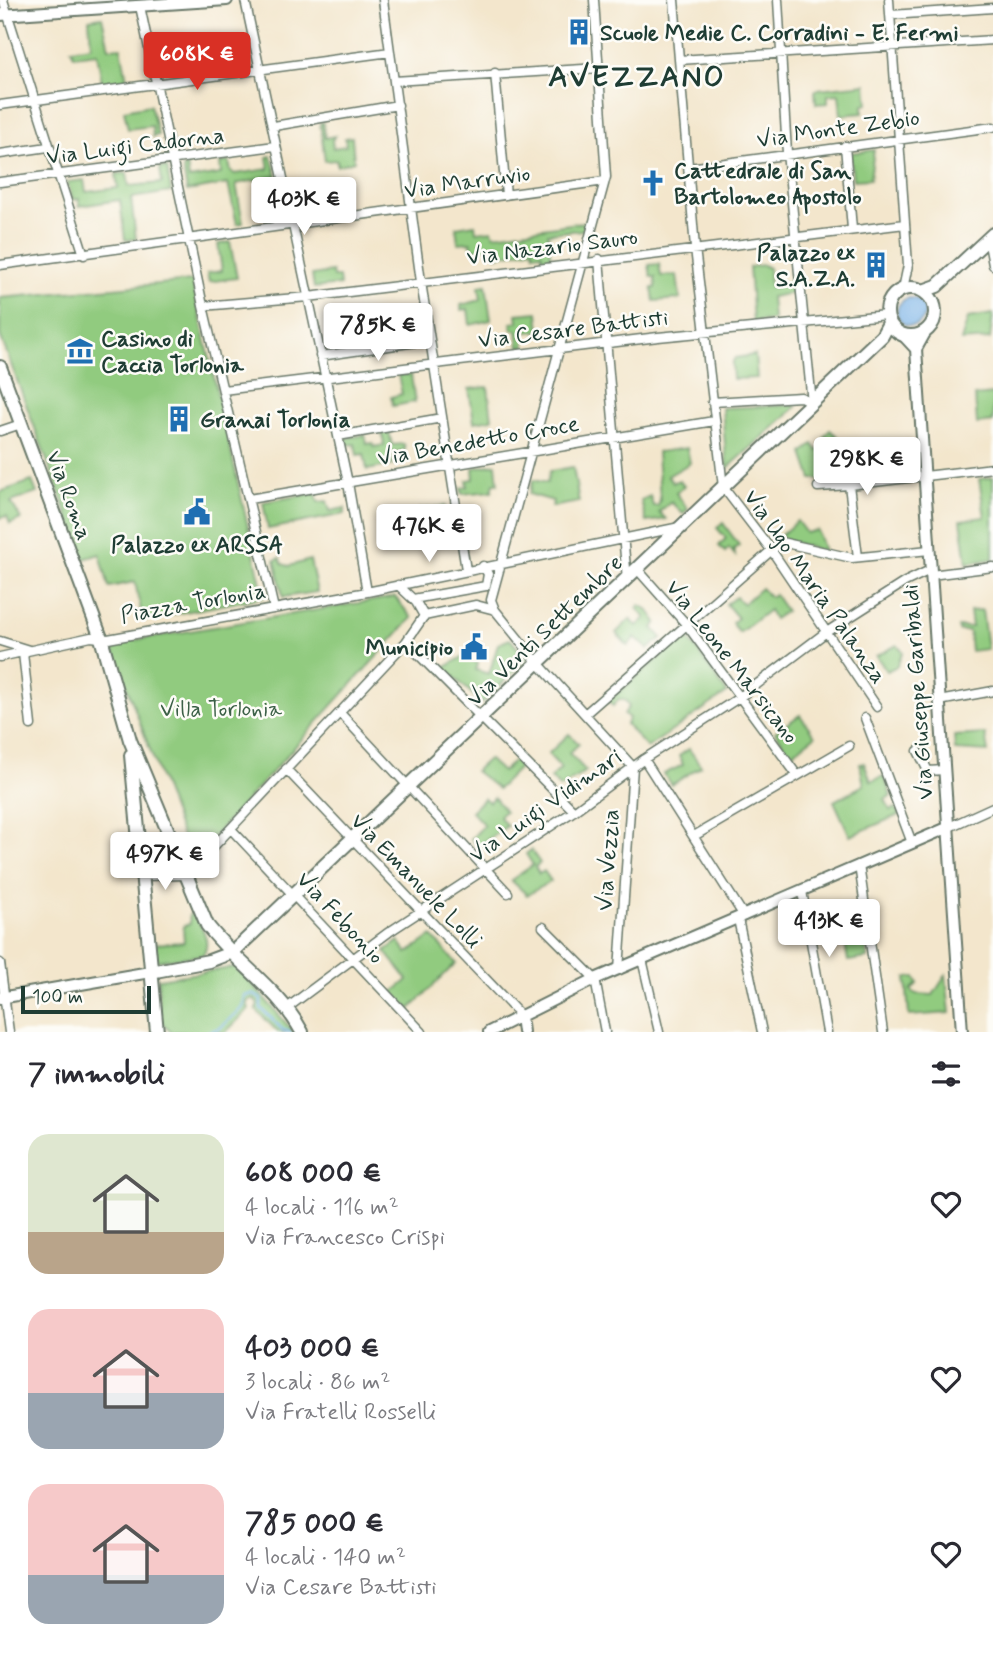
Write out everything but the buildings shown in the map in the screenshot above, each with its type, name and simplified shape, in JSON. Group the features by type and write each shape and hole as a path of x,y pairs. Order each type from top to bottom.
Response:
{"main road":[{"path":"937,286 933,303 934,318 926,331 911,336 894,326 890,299 903,289 923,291 937,286 991,236"},
{"path":"923,291 933,303"},
{"name":"Via Venti Settembre","path":"233,952 894,326"},
{"name":"Via Roma","path":"0,367 101,638"},
{"name":"Piazza Torlonia","path":"101,638 130,740 207,925 220,943 233,952 287,1008 302,1032"},
{"name":"Piazza Torlonia","path":"130,740 157,1032"},
{"path":"207,925 212,947 209,961"},
{"path":"150,972 209,961 233,952"}],"street":[{"path":"3,0 4,15 84,255"},
{"path":"4,15 76,5 140,6 227,0"},
{"path":"245,0 348,483 367,592"},
{"path":"383,0 421,282 466,570"},
{"path":"491,600 530,449 606,181 594,0"},
{"path":"674,0 695,248 723,487"},
{"path":"778,0 787,153 812,403"},
{"path":"889,0 908,265 903,289"},
{"path":"140,6 203,306 274,609"},
{"path":"891,15 993,8"},
{"path":"679,60 993,40"},
{"path":"0,105 156,82 262,72 390,52"},
{"path":"394,81 599,68"},
{"path":"495,73 506,195"},
{"path":"274,126 398,105"},
{"name":"Via Monte Zebio","path":"689,168 993,127"},
{"name":"Via Luigi Cadorna","path":"0,182 275,146"},
{"path":"845,146 852,229"},
{"path":"0,154 48,147"},
{"name":"Via Marruvio","path":"0,265 606,181"},
{"name":"Via Nazario Sauro","path":"203,306 307,297 599,259 905,224"},
{"path":"991,236 993,265"},
{"path":"599,259 626,580"},
{"name":"Via Cesare Battisti","path":"223,390 804,321 894,326"},
{"path":"894,326 916,349 926,331"},
{"path":"320,356 430,340"},
{"name":"Via Giuseppe Garibaldi","path":"916,349 962,1032"},
{"path":"712,402 801,397 812,403"},
{"path":"338,436 442,418"},
{"name":"Via Benedetto Croce","path":"249,499 530,449 714,421"},
{"path":"0,431 21,424"},
{"path":"818,487 993,468"},
{"path":"849,485 858,557"},
{"name":"Via Ugo Maria Palanza","path":"723,487 772,551 877,707"},
{"name":"Piazza Torlonia","path":"101,638 367,592 682,526"},
{"path":"585,714 781,542 834,556 858,557 929,550"},
{"path":"483,566 488,575 485,586 495,610 538,663 633,767"},
{"name":"Via Luigi Vidimari","path":"287,1008 421,912 740,697 825,633 905,582 930,573 993,567"},
{"name":"Via Leone Marsicano","path":"638,570 686,624 797,775"},
{"path":"398,585 413,599 424,616"},
{"path":"413,599 485,586"},
{"path":"141,876 187,875 406,642 424,616 475,605 495,610"},
{"path":"0,657 91,637 101,638"},
{"path":"0,641 26,652"},
{"path":"406,642 574,811"},
{"path":"26,652 31,725"},
{"path":"939,701 993,691"},
{"path":"341,713 410,784 508,893"},
{"path":"865,718 912,843"},
{"path":"694,836 849,746"},
{"path":"918,751 928,771 943,770"},
{"path":"645,759 741,917 762,1032"},
{"name":"Via Vezzia","path":"619,970 633,767"},
{"name":"Via Emanuele Lolli","path":"286,769 521,1016"},
{"path":"489,1032 595,979 993,807"},
{"name":"Via Febonio","path":"231,829 422,1032"},
{"path":"859,865 883,1032"},
{"path":"802,891 827,1032"},
{"path":"543,927 595,979 605,1032"},
{"path":"642,959 659,1032"},
{"path":"0,963 9,1032"},
{"path":"3,998 150,972"},
{"path":"521,1016 523,1032"}],"green space":[{"path":"102,17 109,48 121,47 127,80 102,83 97,53 74,56 71,49 91,46 89,19"},
{"path":"866,84 868,104 863,105 863,113 841,115 839,94 828,95 828,103 816,104 815,91 818,89"},
{"path":"150,105 158,135 153,137 152,126 128,129 124,110"},
{"path":"323,122 325,138 335,136 332,140 333,148 346,146 345,138 352,137 354,161 337,166 337,160 325,161 320,123"},
{"path":"874,150 870,179 853,180 850,153"},
{"path":"271,156 277,176 236,184 243,223 237,224 228,184 187,191 183,168 187,165 189,179 221,174 220,163 229,161 231,172 235,174 269,169 267,157"},
{"path":"167,167 171,192 131,198 136,239 125,240 120,200 79,206 79,199 73,200 67,182 84,180 86,192 118,188 116,174 127,173 129,186 162,183 160,168"},
{"path":"585,222 583,230 548,233 551,262 543,263 542,253 534,254 533,249 496,256 495,247 472,249 471,242 458,243 456,227 475,224 476,232 492,230 494,235"},
{"path":"230,242 237,278 209,282 207,273 222,271 218,244"},
{"path":"659,264 661,276 677,275 680,299 654,301 652,288 656,288 655,277 651,277 649,265"},
{"path":"763,265 769,268 770,287 793,284 793,293 771,297 773,320 753,322 749,267"},
{"path":"332,272 333,277 339,277 340,285 314,288 312,275"},
{"path":"192,281 264,597 143,620 135,582 109,587 100,554 84,559 0,335 0,298"},
{"path":"486,285 491,320 470,325 468,309 461,310 461,305 481,300 479,286"},
{"path":"538,312 540,331 524,332 525,348 519,347 517,330 513,330 511,323 518,322 517,314"},
{"path":"993,314 990,339 961,341 968,318"},
{"path":"755,355 757,378 733,379 732,363 735,358"},
{"path":"398,375 411,375 415,402 393,406 391,397 402,394"},
{"path":"488,387 492,419 474,422 469,389"},
{"path":"993,394 993,422 977,424 975,396"},
{"path":"796,407 727,469 722,408"},
{"path":"830,430 837,436 838,445 841,445 842,463 855,464 857,479 812,479 803,453 813,444 818,451 827,444 824,437"},
{"path":"389,431 392,445 404,444 405,450 391,453 393,465 367,470 364,454 357,455 355,444 347,445 346,438 365,435 367,444 373,443 374,447 384,445 382,432"},
{"path":"687,448 690,463 668,476 673,483 679,480 684,486 676,493 688,509 683,514 671,502 659,512 666,519 646,522 641,500 650,496 653,506 658,506 660,500 657,452"},
{"path":"496,464 498,484 494,483 492,491 462,494 461,488 468,487 467,480 474,479 473,468"},
{"path":"573,467 579,502 552,507 553,501 529,494 533,480 547,483 550,471"},
{"path":"993,477 993,559 967,563 961,520 985,517 979,479"},
{"path":"32,481 37,493 11,502 21,519 10,524 7,516 0,518 0,492"},
{"path":"316,493 318,502 327,501 330,511 345,508 345,514 268,529 263,502"},
{"path":"445,506 447,526 424,529 420,509"},
{"path":"797,521 806,533 817,530 824,551 785,540 781,535"},
{"path":"723,523 739,545 734,549 735,555 729,548 725,552 719,546 726,538 717,528"},
{"path":"280,558 282,564 289,566 310,560 317,592 283,597 275,560"},
{"path":"761,588 770,597 774,594 786,611 774,619 769,610 739,633 732,623 738,618 726,604 736,597 743,604"},
{"name":"Villa Torlonia","path":"395,597 412,618 191,861 111,644"},
{"path":"640,605 648,610 657,622 653,628 662,638 648,649 635,637 628,646 616,633 630,619 637,626 646,618 637,608"},
{"path":"982,610 987,649 971,651 969,631 959,631 958,627 972,627 970,611"},
{"path":"686,635 727,693 647,748 626,724 629,718 624,714 629,706 626,701 619,699 613,706 608,701"},
{"path":"510,639 527,659 482,703 444,668 466,655 466,659 475,662 479,658 476,670 489,674 498,644"},
{"path":"897,645 903,652 897,666 887,671 876,656"},
{"path":"800,715 815,736 791,754 775,732"},
{"path":"569,734 579,744 569,753 586,771 560,788 551,778 561,768 548,754"},
{"path":"985,734 988,752 955,750 954,736"},
{"path":"689,749 701,766 671,785 664,774 683,765 679,756"},
{"path":"488,759 502,772 515,760 520,767 498,789 475,771"},
{"path":"864,763 871,781 884,776 891,796 885,799 890,810 896,808 899,815 850,836 834,801 864,785 860,764"},
{"path":"494,797 505,811 499,816 507,826 478,846 471,839 484,825 471,811 484,798 489,802"},
{"path":"531,850 540,863 535,867 539,874 544,871 551,881 527,895 511,880 533,865 526,854"},
{"path":"194,914 206,939 203,955 155,961 154,944 184,942 183,926 190,924 189,915"},
{"path":"864,933 868,958 848,961 844,937"},
{"path":"432,936 456,963 410,1009 393,992 408,980 385,951 399,941 407,953"},
{"path":"237,967 294,1032 278,1032 256,1010 258,1004 253,998 247,1002 249,1009 226,1032 171,1032 160,1021 158,979"},
{"path":"946,975 950,1013 909,1016 906,978 915,977 918,983 911,990 916,994 933,995"}],"water":[{"path":"911,298 921,302 925,312 921,322 911,326 901,322 897,312 901,302"}],"waterway":[{"path":"208,1032 220,1028 243,1007 245,996 253,994 261,999 261,1008 283,1030 291,1032"}],"place":[{"name":"Scuole Medie C. Corradini - E. Fermi","path":"579,32"},
{"name":"Cattedrale di San Bartolomeo Apostolo","path":"653,183"},
{"name":"Palazzo ex S.A.Z.A.","path":"876,265"},
{"name":"Casino di Caccia Torlonia","path":"80,351"},
{"name":"Granai Torlonia","path":"179,419"},
{"name":"Palazzo ex ARSSA","path":"197,512"},
{"name":"Municipio","path":"474,647"}],"district":[{"name":"AVEZZANO","path":"637,76"}]}
